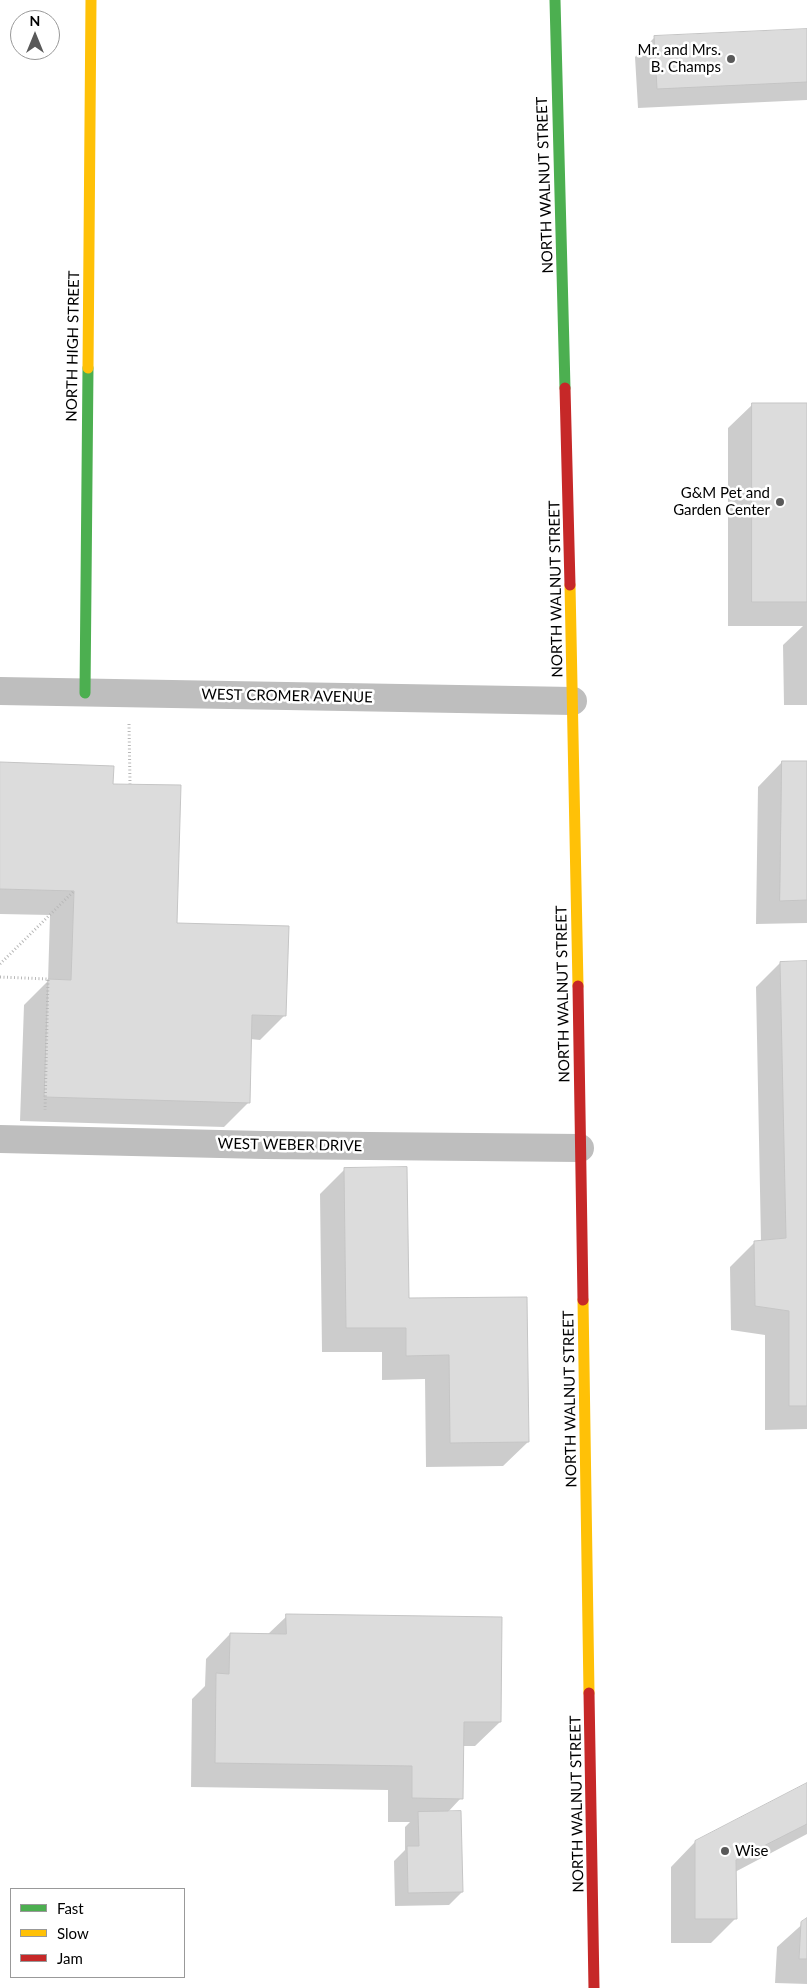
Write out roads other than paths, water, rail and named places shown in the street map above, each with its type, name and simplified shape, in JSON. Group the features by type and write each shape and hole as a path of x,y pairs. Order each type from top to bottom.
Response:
{"main road":[{"name":"NORTH HIGH STREET","path":"84,693 91,0"},
{"name":"NORTH WALNUT STREET","path":"555,0 573,701 594,1988"}],"street":[{"name":"WEST CROMER AVENUE","path":"0,691 573,701"},
{"name":"WEST WEBER DRIVE","path":"0,1139 305,1146 580,1148"}],"place":[{"name":"Mr. and Mrs. B. Champs","path":"731,59"},
{"name":"G&M Pet and Garden Center","path":"780,502"},
{"name":"Wise","path":"725,1851"}]}
